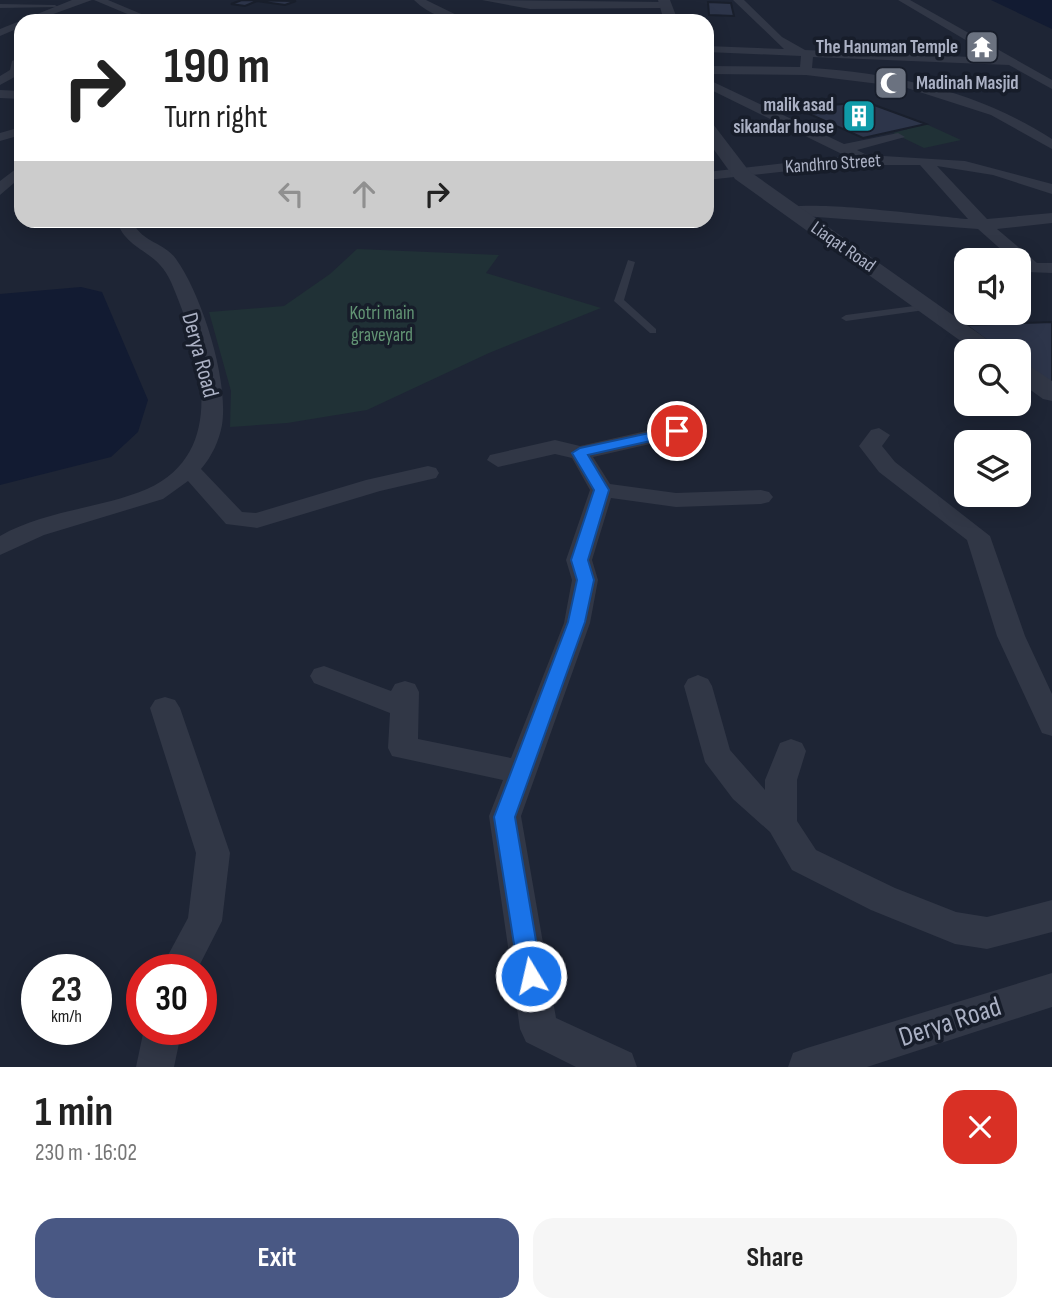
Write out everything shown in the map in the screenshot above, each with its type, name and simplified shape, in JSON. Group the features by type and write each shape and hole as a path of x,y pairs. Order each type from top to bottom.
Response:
{"street":[{"path":"40,14 55,7 87,0"},
{"path":"99,0 135,14"},
{"path":"419,0 444,14"},
{"path":"486,0 530,6 665,3"},
{"path":"738,0 757,14 778,40 794,51 807,54"},
{"path":"903,0 1052,85"},
{"path":"528,14 530,6"},
{"path":"714,49 1013,62"},
{"path":"806,71 807,54"},
{"path":"906,58 931,89"},
{"path":"714,70 845,73 931,89 989,108 1052,145"},
{"path":"714,86 864,159"},
{"path":"846,148 898,137"},
{"name":"Liaqat Road","path":"714,138 742,176 975,339"},
{"name":"Kandhro Street","path":"714,176 742,176 790,166 864,159 925,161 1033,181 1052,189"},
{"path":"925,161 947,190 980,224 1033,268 1052,268"},
{"path":"0,190 14,176"},
{"path":"790,210 844,210 980,224 1007,224 1052,218"},
{"name":"Derya Road","path":"0,547 9,540 75,516 154,495 190,469 206,447 214,407 213,390 192,314 167,259 147,249 126,228"},
{"path":"1031,378 1052,393"},
{"path":"498,460 555,447 580,453 677,431"},
{"path":"879,435 870,446 887,467 978,536 1011,636 1052,725"},
{"path":"580,453 602,490 579,560 585,580 577,622 505,817 539,1030 618,1067"},
{"path":"190,469 235,519 246,522 374,485 428,474"},
{"path":"602,490 676,500 761,497"},
{"path":"324,676 405,699 401,744 408,751 521,772"},
{"path":"698,686 716,754 744,790 781,823 804,860 883,899 955,928 987,933 1052,916"},
{"path":"165,708 213,852 205,922 187,954"},
{"path":"781,823 781,780 791,751"},
{"name":"Derya Road","path":"807,1067 1052,990"},
{"path":"155,1067 160,1045"}],"lane":[{"path":"0,6 55,7"},
{"path":"631,262 618,301 653,331"},
{"path":"846,318 929,307"}],"green space":[{"path":"926,124 961,140 924,148 893,133"},
{"name":"Kotri main graveyard","path":"357,249 499,255 486,273 601,308 489,353 367,410 287,423 230,427 231,391 209,312 284,306 330,274"}],"water":[{"path":"991,0 1052,0 1052,29"},
{"path":"81,287 102,292 148,400 138,432 111,457 0,485 0,294"}],"building":[{"path":"242,0 296,1 285,5 257,1 245,6 231,4"},
{"path":"708,2 731,3 734,16 714,15 709,14"},
{"name":"malik asad sikandar house","path":"866,102 926,124 863,138 796,108"},
{"path":"1052,322 1052,390 1031,374 1031,339 985,339 966,325 1031,325 1031,323"}],"place":[{"name":"The Hanuman Temple","path":"982,47"},
{"name":"Madinah Masjid","path":"891,83"},
{"name":"malik asad sikandar house","path":"859,116"}],"route":[{"path":"531,976 505,817 577,622 585,580 579,560 602,490 580,453 677,431"}]}
